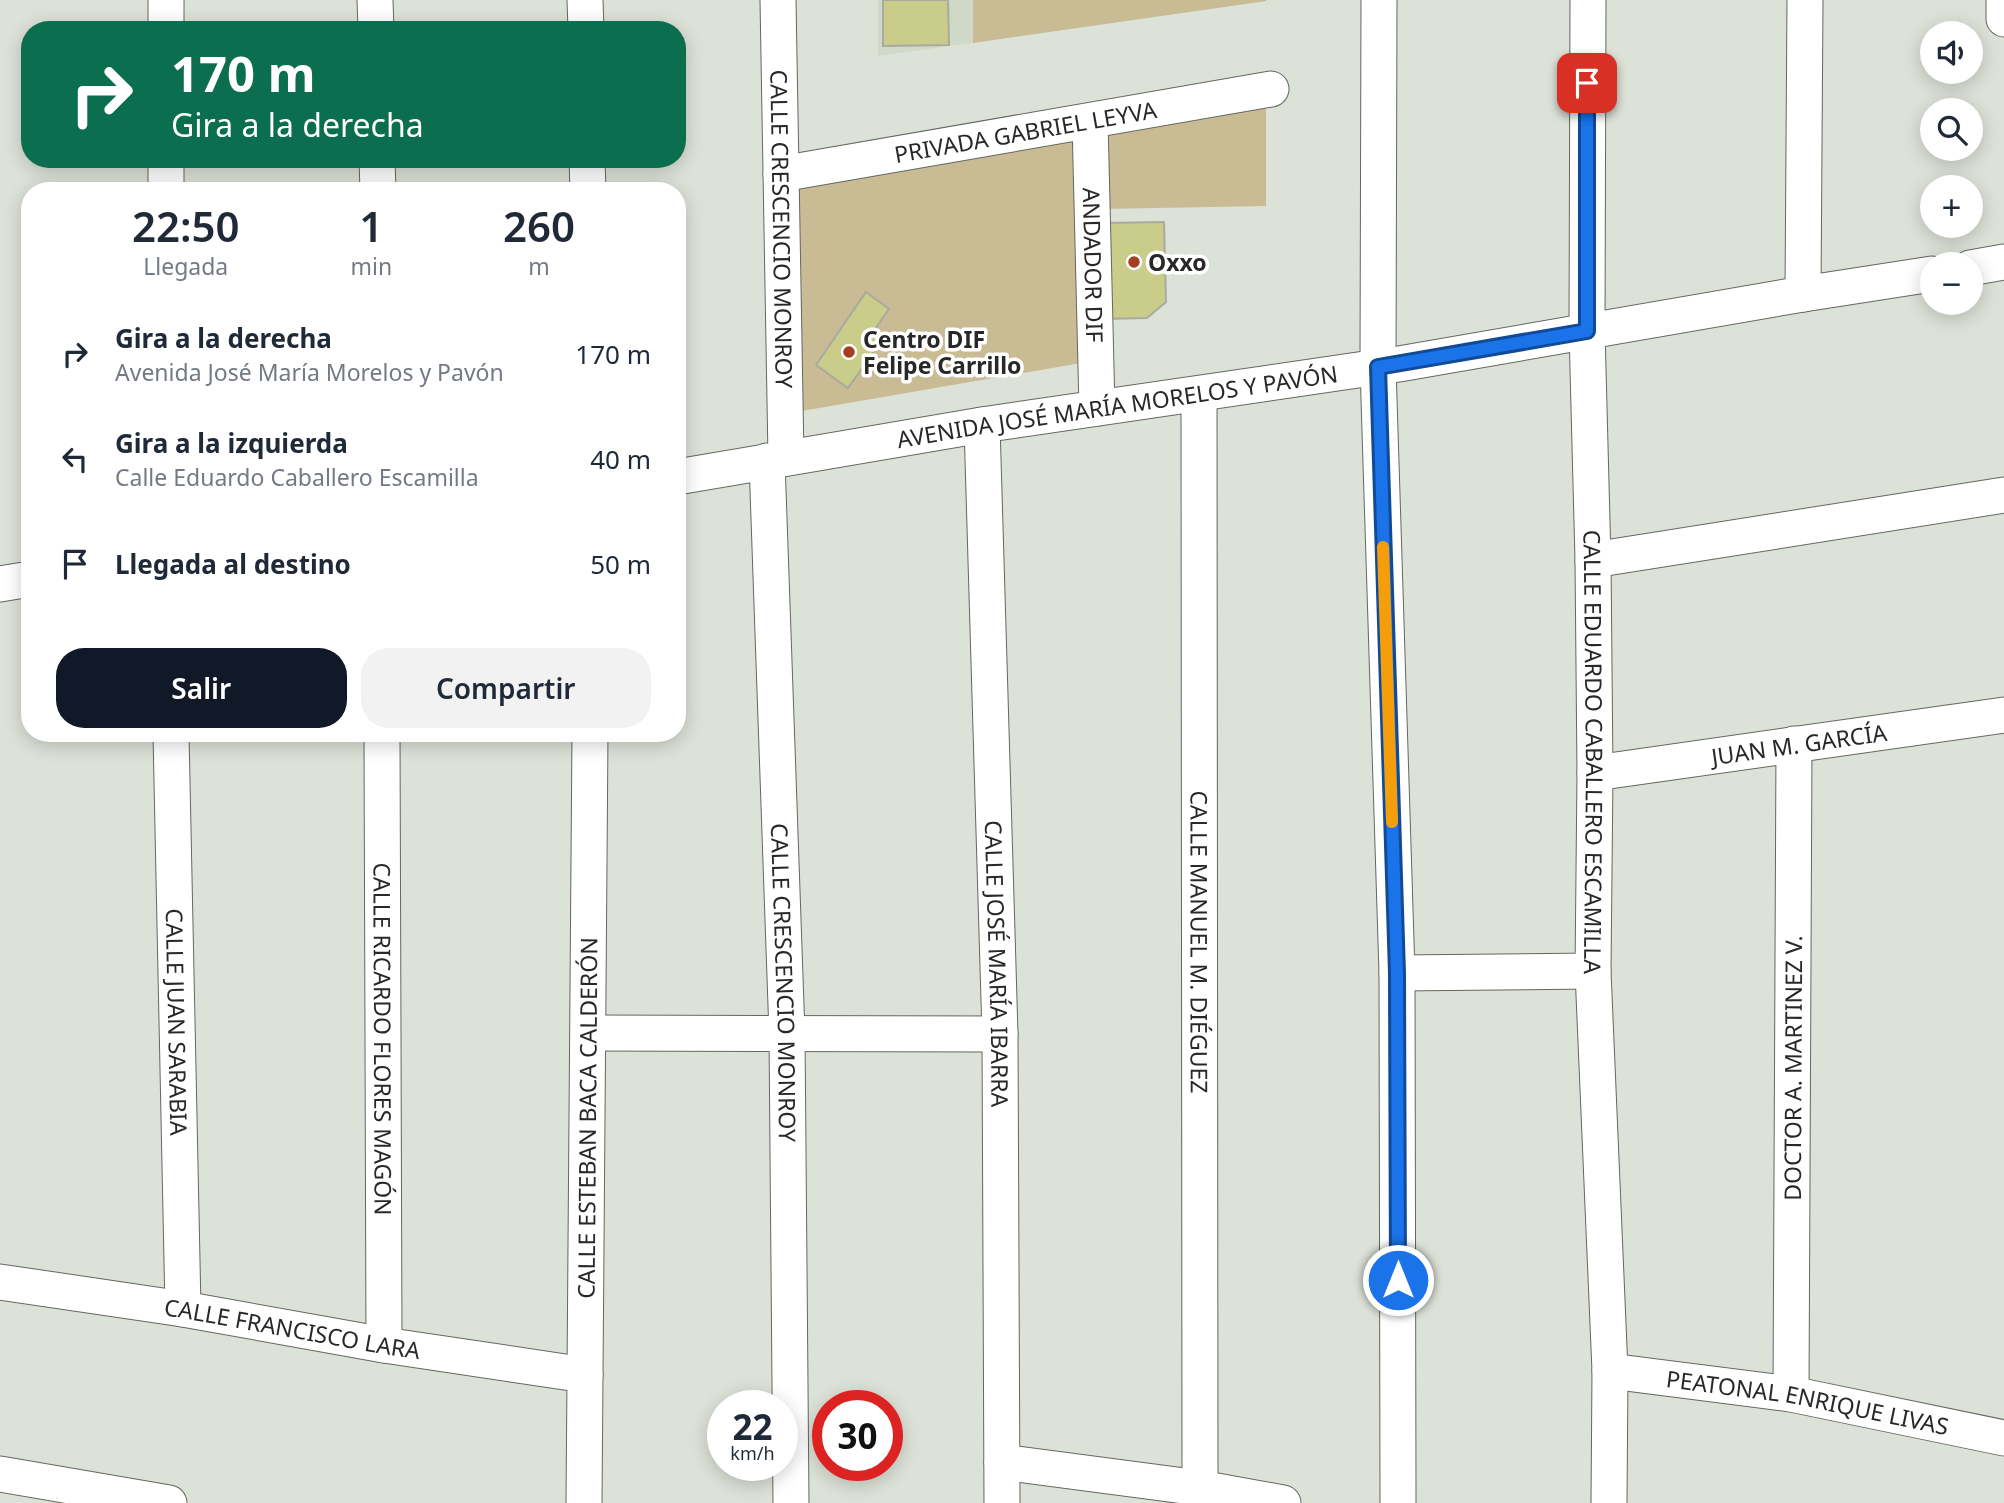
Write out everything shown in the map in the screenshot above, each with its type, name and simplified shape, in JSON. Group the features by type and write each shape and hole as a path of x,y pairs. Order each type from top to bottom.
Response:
{"street":[{"path":"166,0 166,21"},
{"path":"375,0 376,21"},
{"path":"585,0 586,21"},
{"name":"CALLE CRESCENCIO MONROY","path":"778,0 781,174 776,460 787,1034 791,1503"},
{"path":"1378,0 1378,367 1397,973 1398,1503"},
{"name":"CALLE EDUARDO CABALLERO ESCAMILLA","path":"1588,0 1587,331 1595,774 1593,971 1609,1371 1609,1503"},
{"path":"1803,294 1805,0"},
{"path":"2004,0 2004,19"},
{"name":"PRIVADA GABRIEL LEYVA","path":"781,174 1271,89"},
{"name":"ANDADOR DIF","path":"1090,121 1097,408"},
{"path":"1983,266 2004,262"},
{"name":"AVENIDA JOSÉ MARÍA MORELOS Y PAVÓN","path":"686,475 982,425 1378,367 1920,276"},
{"name":"CALLE MANUEL M. DIÉGUEZ","path":"1199,394 1200,1488"},
{"name":"CALLE JOSÉ MARÍA IBARRA","path":"982,425 1000,1034 1002,1503"},
{"path":"1593,560 2004,495"},
{"path":"0,584 21,580"},
{"name":"JUAN M. GARCÍA","path":"1595,774 2004,715"},
{"name":"CALLE JUAN SARABIA","path":"171,742 183,1309"},
{"name":"CALLE RICARDO FLORES MAGÓN","path":"382,742 384,1345"},
{"name":"CALLE ESTEBAN BACA CALDERÓN","path":"584,1503 590,742"},
{"name":"DOCTOR A. MARTINEZ V.","path":"1791,1394 1794,744"},
{"path":"1397,973 1593,971"},
{"path":"589,1033 1000,1034"},
{"name":"CALLE FRANCISCO LARA","path":"0,1282 585,1375"},
{"name":"PEATONAL ENRIQUE LIVAS","path":"1609,1371 1791,1394 2004,1438"},
{"path":"1002,1462 1200,1488 1283,1503"},
{"path":"0,1474 169,1503"}],"shaded area":[{"path":"878,0 1266,0 1266,1 878,56"},
{"path":"973,0 1266,0 1266,1 973,43"},
{"path":"1266,101 1266,206 1102,209 1099,129"},
{"path":"1081,132 1087,362 796,412 794,182"}],"building":[{"path":"883,0 948,0 949,45 883,46"},
{"name":"Oxxo","path":"1164,222 1166,302 1147,318 1104,319 1102,223"},
{"name":"Centro DIF Felipe Carrillo","path":"866,292 889,309 873,332 883,339 848,388 816,365"}],"slow traffic":[{"path":"1383,547 1392,822"}],"place":[{"name":"Oxxo","path":"1134,262"},
{"name":"Centro DIF Felipe Carrillo","path":"849,352"}],"route":[{"path":"1398,1280 1397,973 1378,367 1587,331 1587,83"}]}
